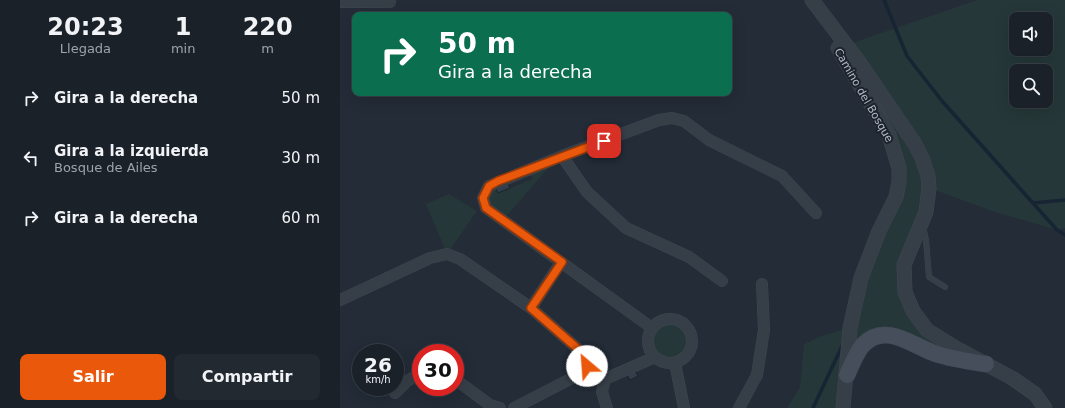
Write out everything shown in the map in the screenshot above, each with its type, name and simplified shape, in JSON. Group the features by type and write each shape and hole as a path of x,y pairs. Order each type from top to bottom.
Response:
{"main road":[{"path":"847,375 862,345 873,337 884,334 898,336 933,352 986,364"}],"street":[{"name":"Camino del Bosque","path":"802,0 839,49 889,135 899,168 899,182 896,197 879,231 861,278 850,328 844,408"},
{"path":"812,0 859,62 914,144 922,158 928,176 929,188 926,212 904,265 905,292 913,311 927,330 956,348 1012,378 1035,394 1045,408"},
{"path":"340,2 390,2"},
{"path":"652,328 486,208 483,198 489,186 562,156 659,120 672,118 684,122 709,140 782,176 816,212"},
{"path":"562,156 587,192 626,228 689,257 722,281"},
{"path":"340,300 430,258 448,254 460,259 531,308 586,356 599,365"},
{"path":"531,308 562,262"},
{"path":"740,408 756,375 764,330 762,284"},
{"path":"664,320 678,320 689,329 692,342 687,355 675,363 664,362 655,357 649,348 648,338 652,328 664,320"},
{"path":"514,408 578,375 587,366 586,356"},
{"path":"607,408 602,392 606,379 655,357"},
{"path":"675,363 684,408"},
{"path":"464,386 490,405 500,408"}],"lane":[{"path":"922,224 926,240 929,277 944,287"}],"shaded area":[{"path":"977,0 1065,0 1065,228 1057,230 995,212 929,188 904,265 913,311 986,364 898,336 862,345 843,408 787,408 800,387 804,344 819,337 850,327 899,168 846,45"},
{"path":"557,158 503,220 486,208 489,186 493,184 498,193 532,179 529,169"},
{"path":"449,194 477,211 447,254 426,204"},
{"path":"670,319 682,323 688,329 692,341 688,353 682,359 670,363 658,359 652,353 648,341 652,329 658,323"}],"building":[{"path":"506,179 510,188 498,193 494,184"},
{"path":"633,368 638,376 630,380 625,371"}],"waterway":[{"path":"884,0 907,56 942,101 1057,230 1065,235"},
{"path":"1033,203 1065,200"},
{"path":"813,408 843,344"}],"route":[{"path":"587,366 586,356 531,308 562,262 486,208 483,198 489,186 498,181 604,141"}]}
